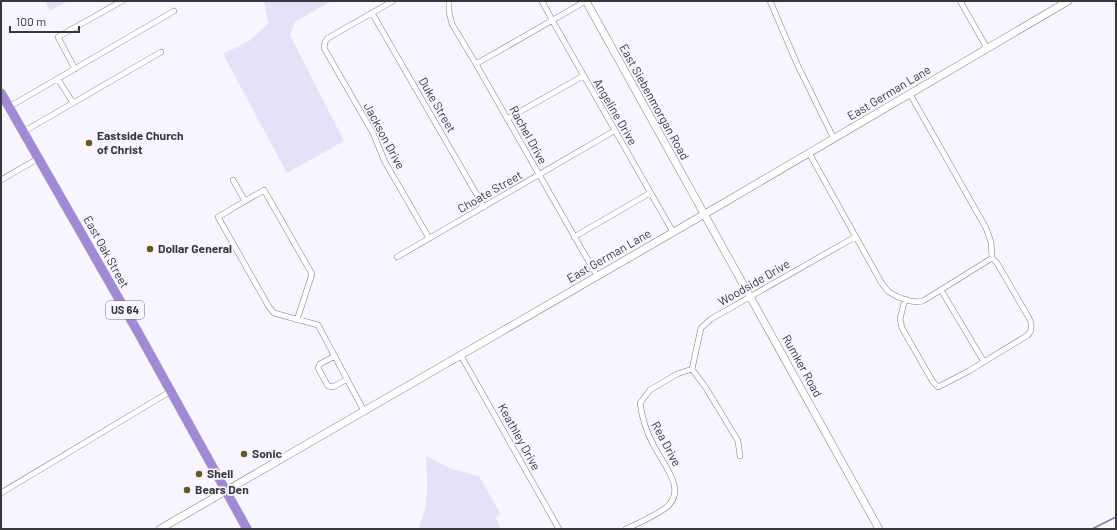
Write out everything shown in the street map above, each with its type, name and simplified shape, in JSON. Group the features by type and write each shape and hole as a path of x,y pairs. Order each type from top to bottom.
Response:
{"highway":[{"name":"East Oak Street","path":"1,93 171,391 247,529"}],"street":[{"path":"75,69 58,37 122,1"},
{"path":"372,13 393,1"},
{"name":"Rachel Drive","path":"449,1 449,12 452,24 597,276"},
{"name":"Angeline Drive","path":"542,1 614,131 673,232"},
{"path":"476,64 586,1"},
{"name":"East Siebenmorgan Road","path":"586,1 704,214"},
{"path":"770,1 798,66 834,139"},
{"path":"960,1 987,48"},
{"name":"East German Lane","path":"160,529 460,354 834,139 1068,1"},
{"path":"9,107 174,11"},
{"name":"Jackson Drive","path":"372,13 328,38 325,42 324,48 373,133 385,162 429,238"},
{"name":"Duke Street","path":"372,13 484,207"},
{"path":"23,132 161,52"},
{"path":"507,119 583,76"},
{"path":"58,79 73,103"},
{"path":"904,299 900,319 902,328 933,382 938,387 984,362 1031,332 1032,324 997,263 992,258 991,242 986,228 910,94"},
{"name":"Choate Street","path":"397,257 614,131"},
{"path":"809,153 880,282 889,292 904,299 917,302 923,301 992,258"},
{"path":"1,180 39,158"},
{"path":"233,180 245,201"},
{"path":"297,320 312,274 264,190 218,217 269,307 274,313 297,320 318,325 364,411"},
{"path":"574,237 650,193"},
{"name":"Rumker Road","path":"704,214 879,529"},
{"name":"Woodside Drive","path":"692,370 701,328 711,319 855,237"},
{"path":"942,290 984,362"},
{"name":"Keathley Drive","path":"460,354 559,529"},
{"path":"335,356 318,368 330,387 347,379"},
{"path":"692,370 706,388 738,441 740,456"},
{"name":"Rea Drive","path":"626,529 665,509 672,501 676,489 673,478 653,444 643,420 640,403 650,390 677,374 692,370"},
{"path":"1,493 171,391"}],"shaded area":[{"path":"45,1 68,1 50,11"},
{"path":"264,1 331,1 295,22 290,35 344,141 287,173 223,54 249,41 268,24"},
{"path":"426,456 452,469 479,476 500,513 496,518 501,529 418,529 422,520 427,493"}],"waterway":[{"path":"1092,529 1116,517"}],"place":[{"name":"Eastside Church of Christ","path":"89,143"},
{"name":"Dollar General","path":"150,249"},
{"name":"Sonic","path":"244,454"},
{"name":"Shell","path":"199,474"},
{"name":"Bears Den","path":"187,490"}]}
